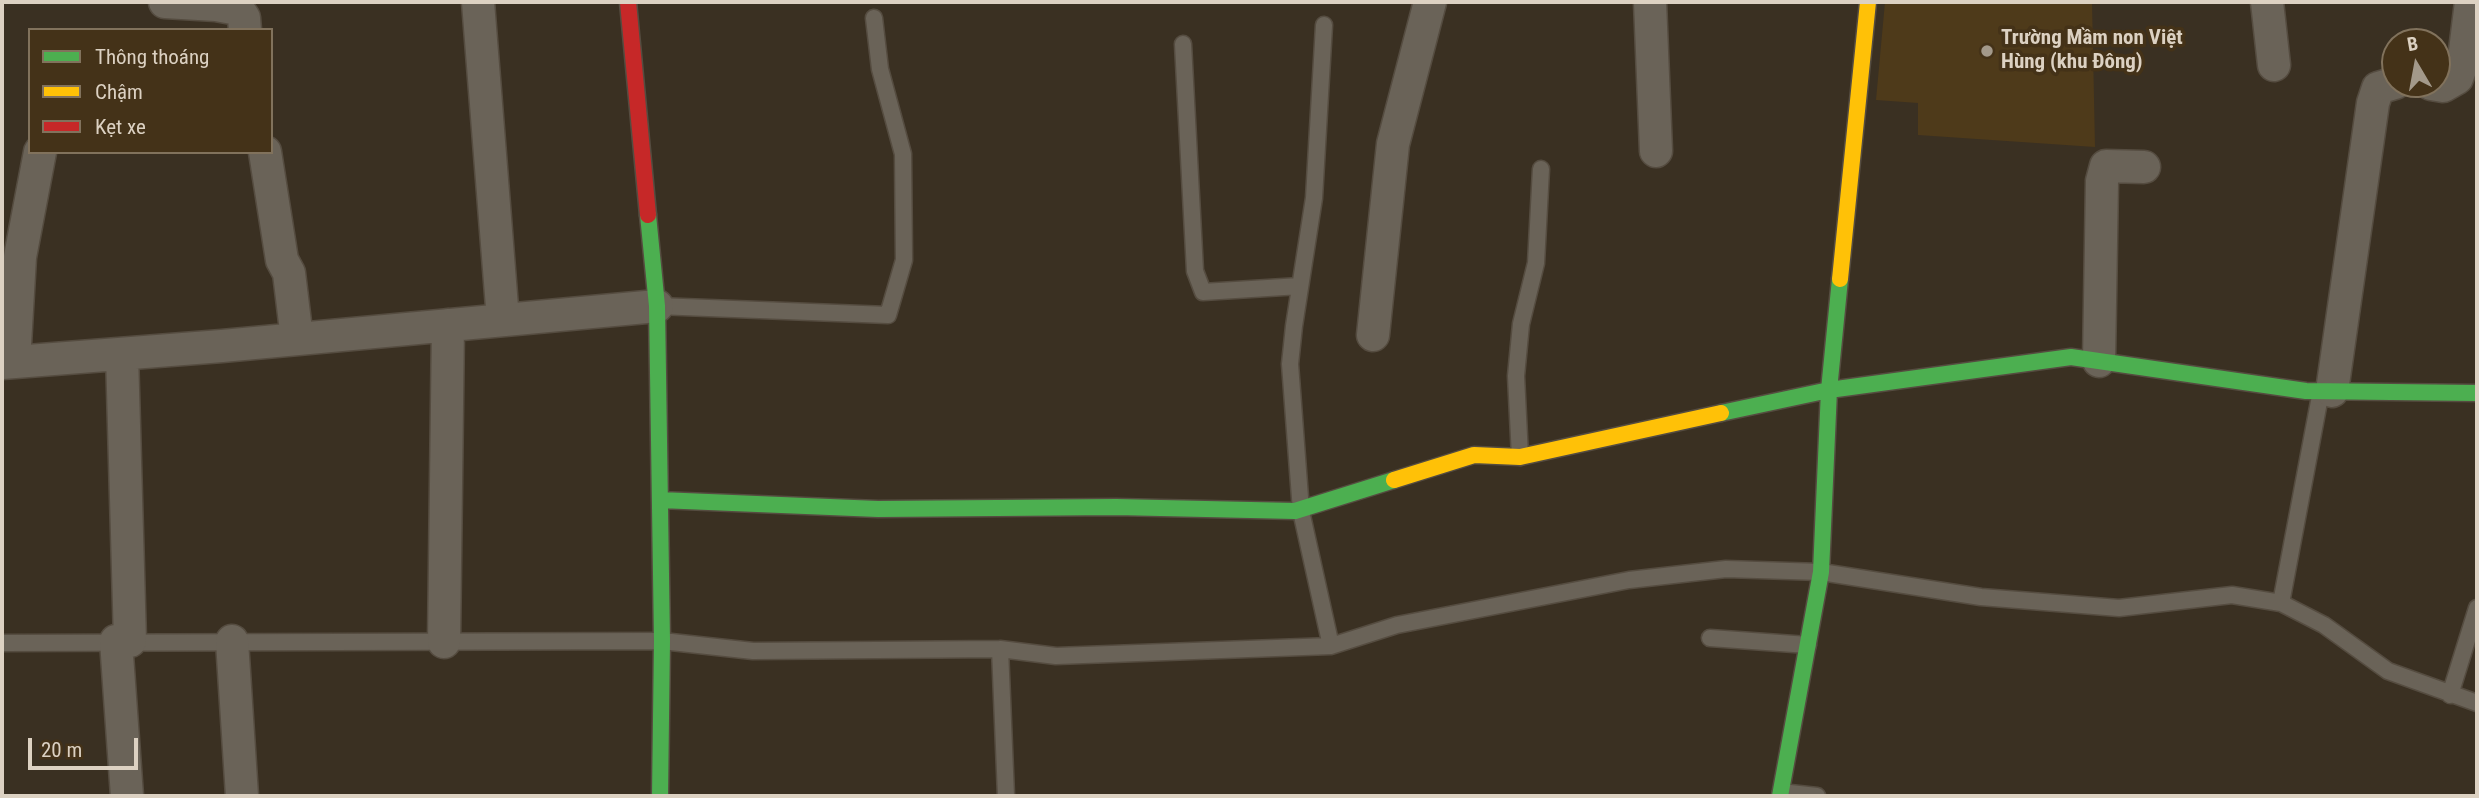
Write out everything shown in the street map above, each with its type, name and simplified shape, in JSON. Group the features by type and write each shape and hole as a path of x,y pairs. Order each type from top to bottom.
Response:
{"street":[{"path":"165,2 238,9 244,18 245,28"},
{"path":"478,2 503,320"},
{"path":"628,2 657,306 662,641 660,796"},
{"path":"1373,335 1393,144 1430,2"},
{"path":"1650,2 1656,151"},
{"path":"1780,794 1821,572 1829,390 1868,2"},
{"path":"2267,2 2274,65"},
{"path":"2451,81 2457,78 2464,59 2471,2"},
{"path":"2327,391 2373,103 2378,88 2381,87"},
{"path":"40,154 20,257 8,363 657,306"},
{"path":"265,154 282,260 289,273 297,339"},
{"path":"2099,361 2104,173 2106,166 2144,167"},
{"path":"444,642 448,325"},
{"path":"122,354 123,641 127,796"},
{"path":"660,500 878,509 1116,507 1300,510 1474,455 1520,457 1829,390 2071,357 2306,391 2477,393"},
{"path":"232,641 242,796"}],"lane":[{"path":"657,306 888,315 904,260 903,154 880,69 874,18"},
{"path":"1324,25 1314,198 1290,364 1300,510 1331,646"},
{"path":"1183,44 1195,271 1203,292 1300,286"},
{"path":"1520,457 1516,376 1521,324 1536,263 1541,169"},
{"path":"2281,603 2327,391"},
{"path":"2,643 662,641 753,651 1000,649 1056,656 1331,646 1397,625 1629,580 1726,569 1821,572 1981,597 2119,608 2232,596 2281,603 2324,625 2388,671 2477,703"},
{"path":"2450,695 2477,608"},
{"path":"1710,638 1808,645"},
{"path":"1000,649 1006,796"},
{"path":"1780,794 1818,796"}],"shaded area":[{"name":"Trường Mầm non Việt Hùng (khu Đông)","path":"1885,2 2092,2 2095,147 1918,135 1918,103 1876,100"}],"traffic: fast":[{"path":"648,215 657,306 662,641 660,796"},
{"path":"1780,796 1821,572 1829,390 1840,279"},
{"path":"1721,413 1829,390 2071,357 2306,391 2477,393"},
{"path":"660,500 878,509 1116,507 1295,511 1394,480"}],"traffic: slow":[{"path":"1840,279 1868,2"},
{"path":"1394,480 1474,455 1520,457 1721,413"}],"traffic: jam":[{"path":"628,2 648,215"}],"place":[{"name":"Trường Mầm non Việt Hùng (khu Đông)","path":"1987,51"}]}
